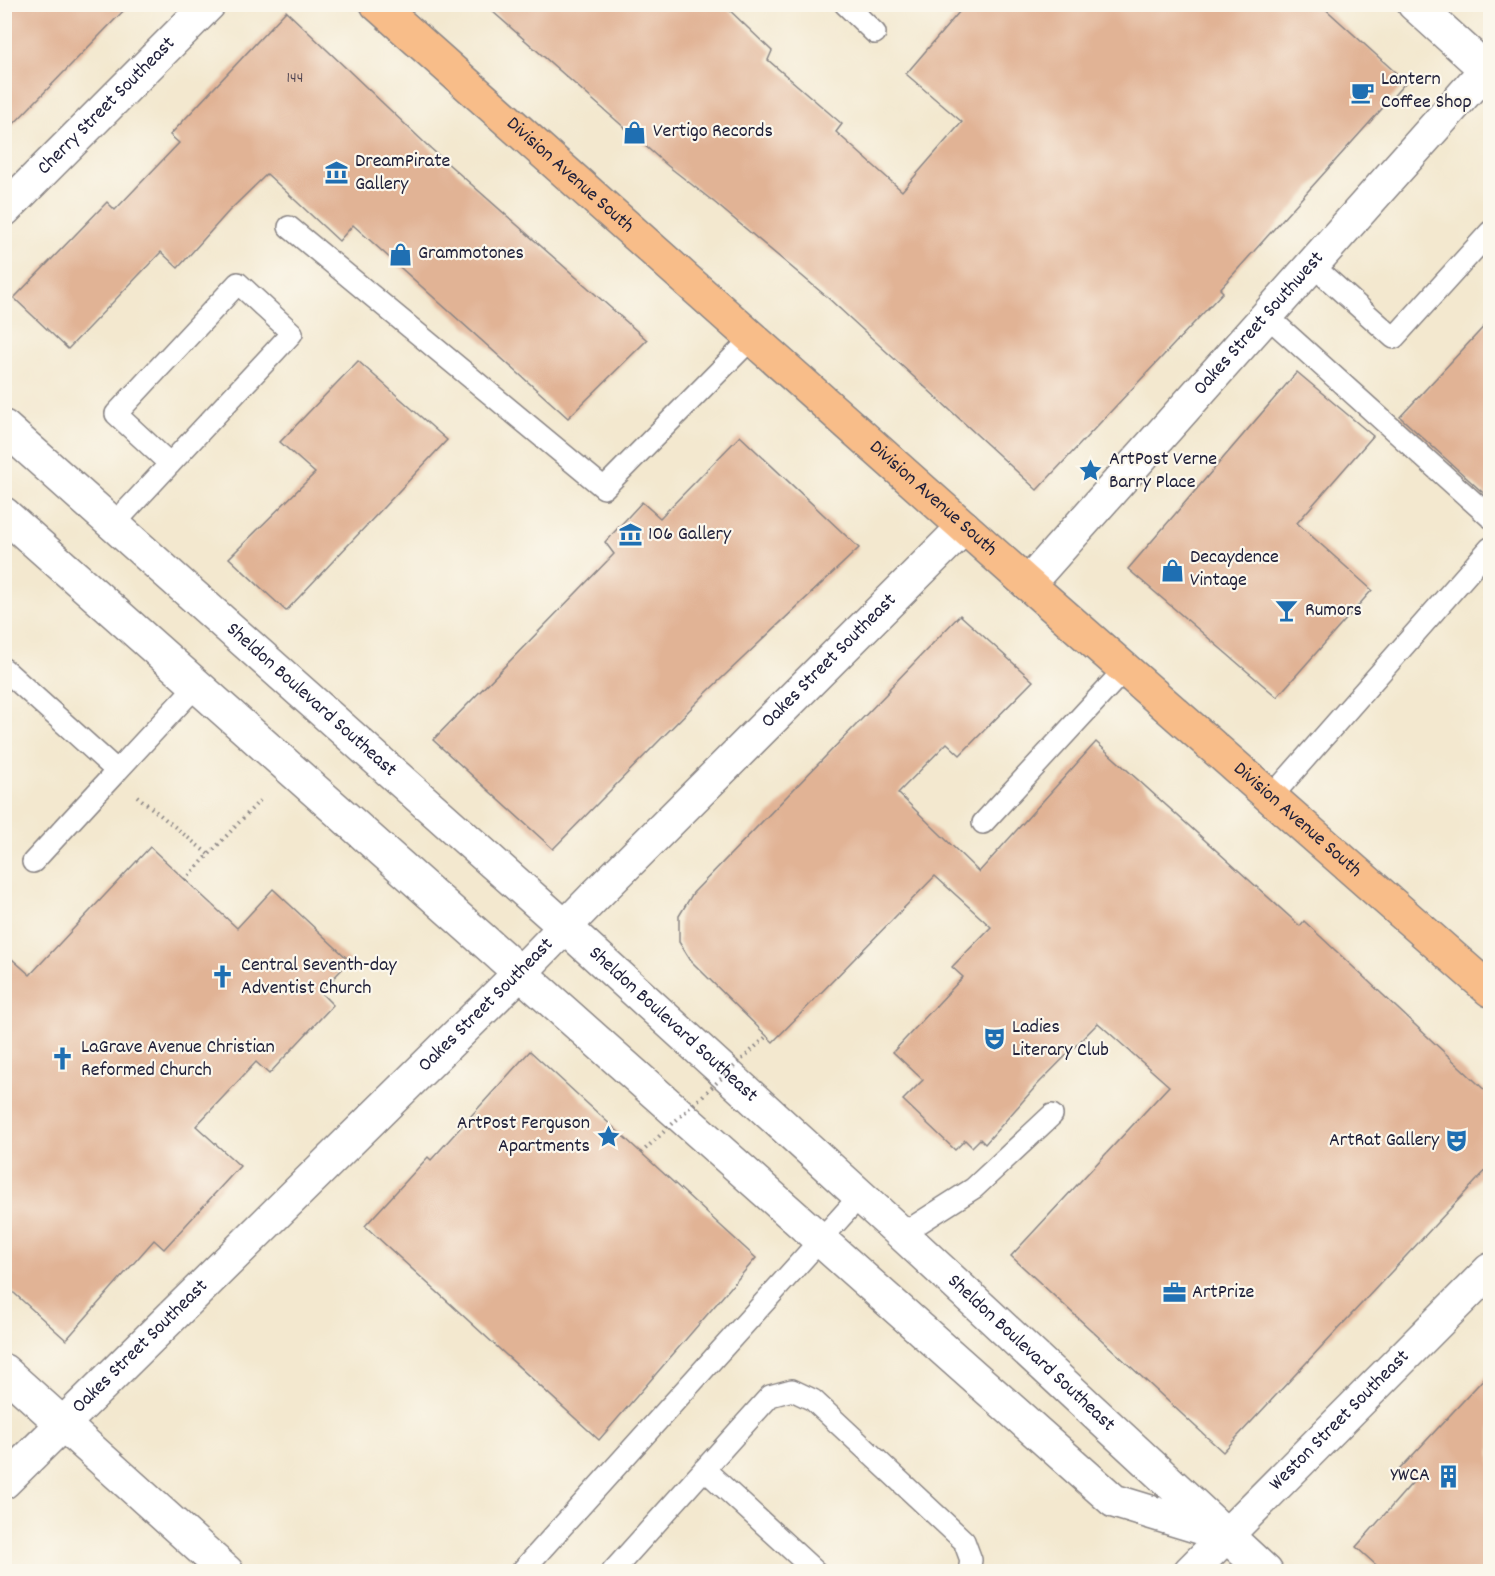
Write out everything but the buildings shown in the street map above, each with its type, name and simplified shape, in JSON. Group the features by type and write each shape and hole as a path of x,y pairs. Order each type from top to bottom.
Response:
{"main road":[{"name":"Division Avenue South","path":"377,4 1028,584 1491,990"}],"street":[{"name":"Cherry Street Southeast","path":"4,210 209,4"},
{"path":"1413,4 1489,69"},
{"name":"Oakes Street Southwest","path":"1028,584 1489,69"},
{"name":"Sheldon Boulevard Southeast","path":"4,427 564,926 902,1234 1266,1572"},
{"name":"Sheldon Boulevard Southeast","path":"4,514 1114,1501 1226,1535"},
{"name":"Oakes Street Southeast","path":"4,1482 520,972 964,527"},
{"name":"Weston Street Southeast","path":"1190,1572 1491,1270"},
{"path":"4,1371 228,1572"}],"lane":[{"path":"845,4 875,33"},
{"path":"289,227 604,488 752,338"},
{"path":"1312,265 1394,338 1491,232"},
{"path":"114,524 170,464 292,333 238,283 116,414 170,464"},
{"path":"1267,316 1491,517"},
{"path":"1271,797 1491,548"},
{"path":"4,669 115,774"},
{"path":"983,823 1125,669"},
{"path":"33,862 196,686"},
{"path":"902,1234 974,1188 1052,1115"},
{"path":"521,1572 860,1196"},
{"path":"618,1569 770,1396 792,1390 813,1400 964,1541 971,1560 969,1572"},
{"path":"704,1469 816,1572"}],"path":[{"path":"115,774 208,854"},
{"path":"185,880 262,798"},
{"path":"641,1154 767,1036"}],"place":[{"name":"Lantern Coffee Shop","path":"1363,92"},
{"name":"Vertigo Records","path":"635,132"},
{"name":"DreamPirate Gallery","path":"337,173"},
{"name":"Grammotones","path":"400,254"},
{"name":"ArtPost Verne Barry Place","path":"1091,471"},
{"name":"106 Gallery","path":"630,535"},
{"name":"Decaydence Vintage","path":"1172,570"},
{"name":"Rumors","path":"1287,611"},
{"name":"Central Seventh-day Adventist Church","path":"223,977"},
{"name":"Ladies Literary Club","path":"994,1039"},
{"name":"LaGrave Avenue Christian Reformed Church","path":"63,1059"},
{"name":"ArtPost Ferguson Apartments","path":"608,1136"},
{"name":"ArtRat Gallery","path":"1457,1141"},
{"name":"ArtPrize","path":"1174,1293"},
{"name":"YWCA","path":"1448,1476"}]}
